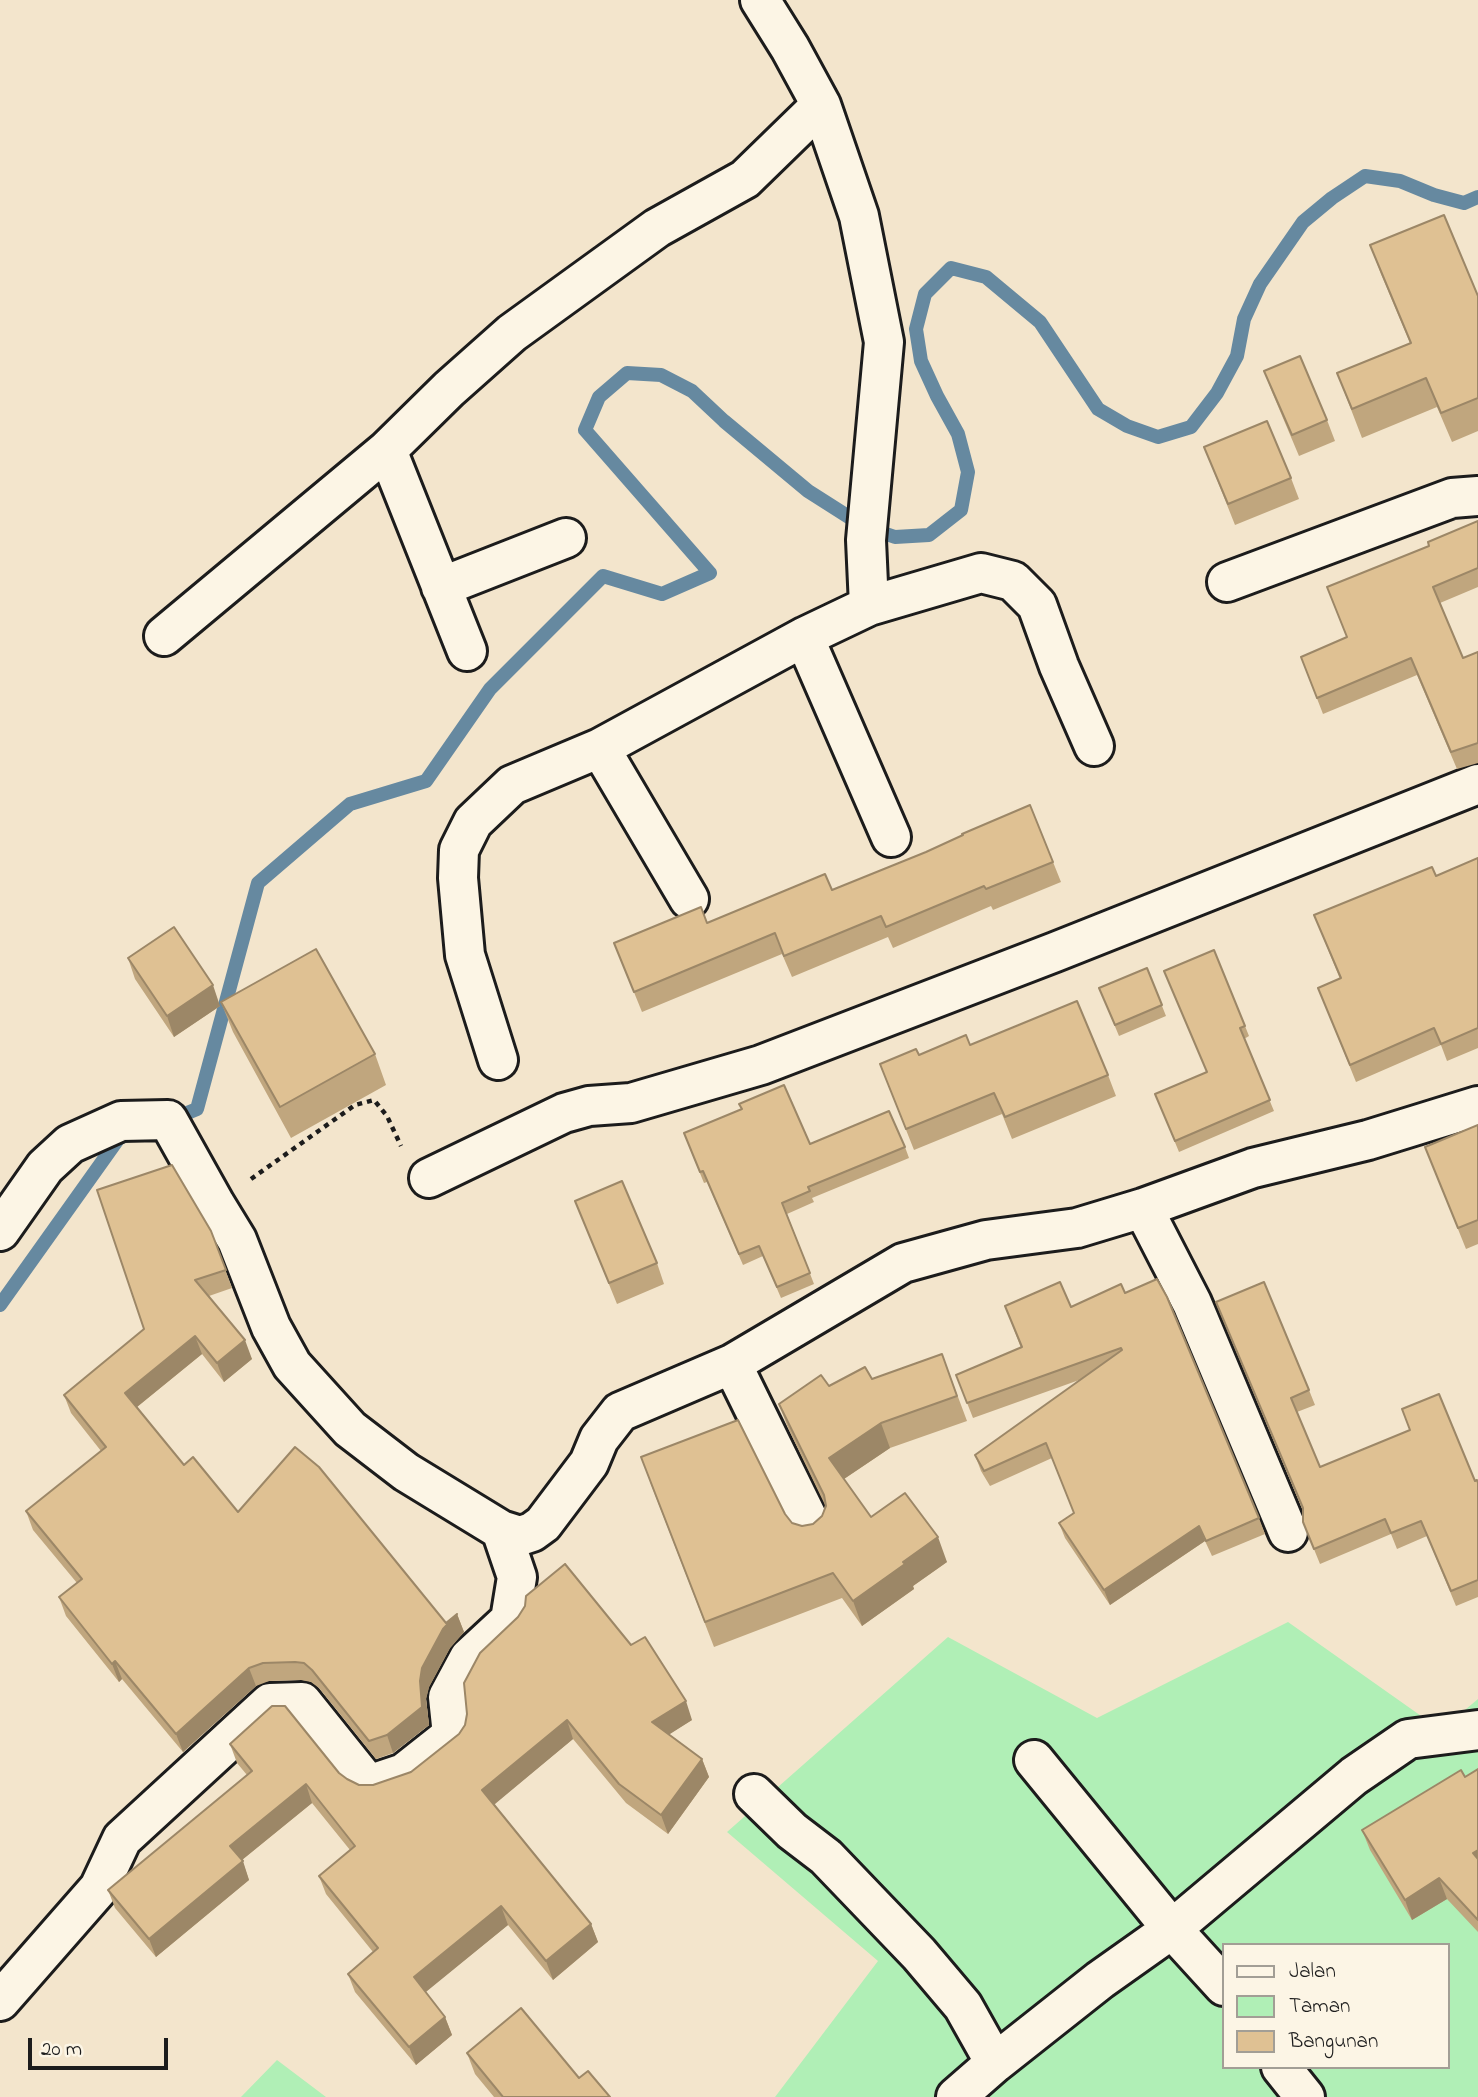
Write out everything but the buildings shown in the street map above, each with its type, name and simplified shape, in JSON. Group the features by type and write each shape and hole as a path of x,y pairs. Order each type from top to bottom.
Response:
{"street":[{"path":"760,0 821,105 859,216 884,342 866,540 869,606"},
{"path":"164,636 387,450 449,389 512,333 657,228 746,179 821,105"},
{"path":"387,450 467,651"},
{"path":"1227,582 1452,498 1478,496"},
{"path":"441,587 566,538"},
{"path":"498,1060 465,954 458,878 459,850 473,822 512,785 600,748 804,637 869,606 981,573 1013,581 1037,605 1059,666 1094,746"},
{"path":"804,637 891,837"},
{"path":"600,748 689,899"},
{"path":"429,1178 564,1113 589,1106 631,1103 761,1065 1478,783"},
{"path":"0,1231 46,1167 70,1144 121,1121 168,1121 237,1240 271,1327 292,1365 350,1429 406,1472 501,1530 520,1536 543,1524 589,1463 599,1438 620,1412 732,1364 903,1263 986,1240 1077,1228 1143,1208 1253,1168 1368,1140 1478,1106"},
{"path":"1143,1208 1192,1303 1288,1532"},
{"path":"732,1364 813,1529"},
{"path":"0,2001 99,1888 122,1839 270,1703 302,1702 363,1778 374,1783 404,1773 452,1735 448,1697 468,1658 510,1620 517,1577 501,1530"},
{"path":"956,2097 1100,1980 1172,1929 1354,1776 1408,1739 1478,1730"},
{"path":"1034,1760 1172,1929 1222,1984"},
{"path":"754,1794 792,1831 826,1857 912,1945 963,2006 995,2063"},
{"path":"1283,2069 1304,2097"}],"path":[{"path":"215,1205 355,1104 374,1100 387,1116 406,1156 429,1178"}],"green space":[{"path":"1288,1622 1441,1730 1478,1699 1478,2097 775,2097 878,1961 727,1832 948,1637 1097,1718"},
{"path":"277,2060 326,2097 241,2097"}],"waterway":[{"path":"170,1120 197,1109 258,883 350,804 426,781 490,689 603,576 662,594 710,573 585,430 599,397 627,373 661,375 692,391 808,491 863,526 895,537 929,535 961,510 968,472 958,434 921,361 916,329 925,294 951,268 986,277 1040,322 1098,409 1127,426 1158,437 1191,427 1217,393 1237,356 1244,319 1260,284 1303,222 1332,198 1365,176 1400,181 1434,195 1464,203 1478,197"},
{"path":"0,1305 119,1138 127,1135"}]}
